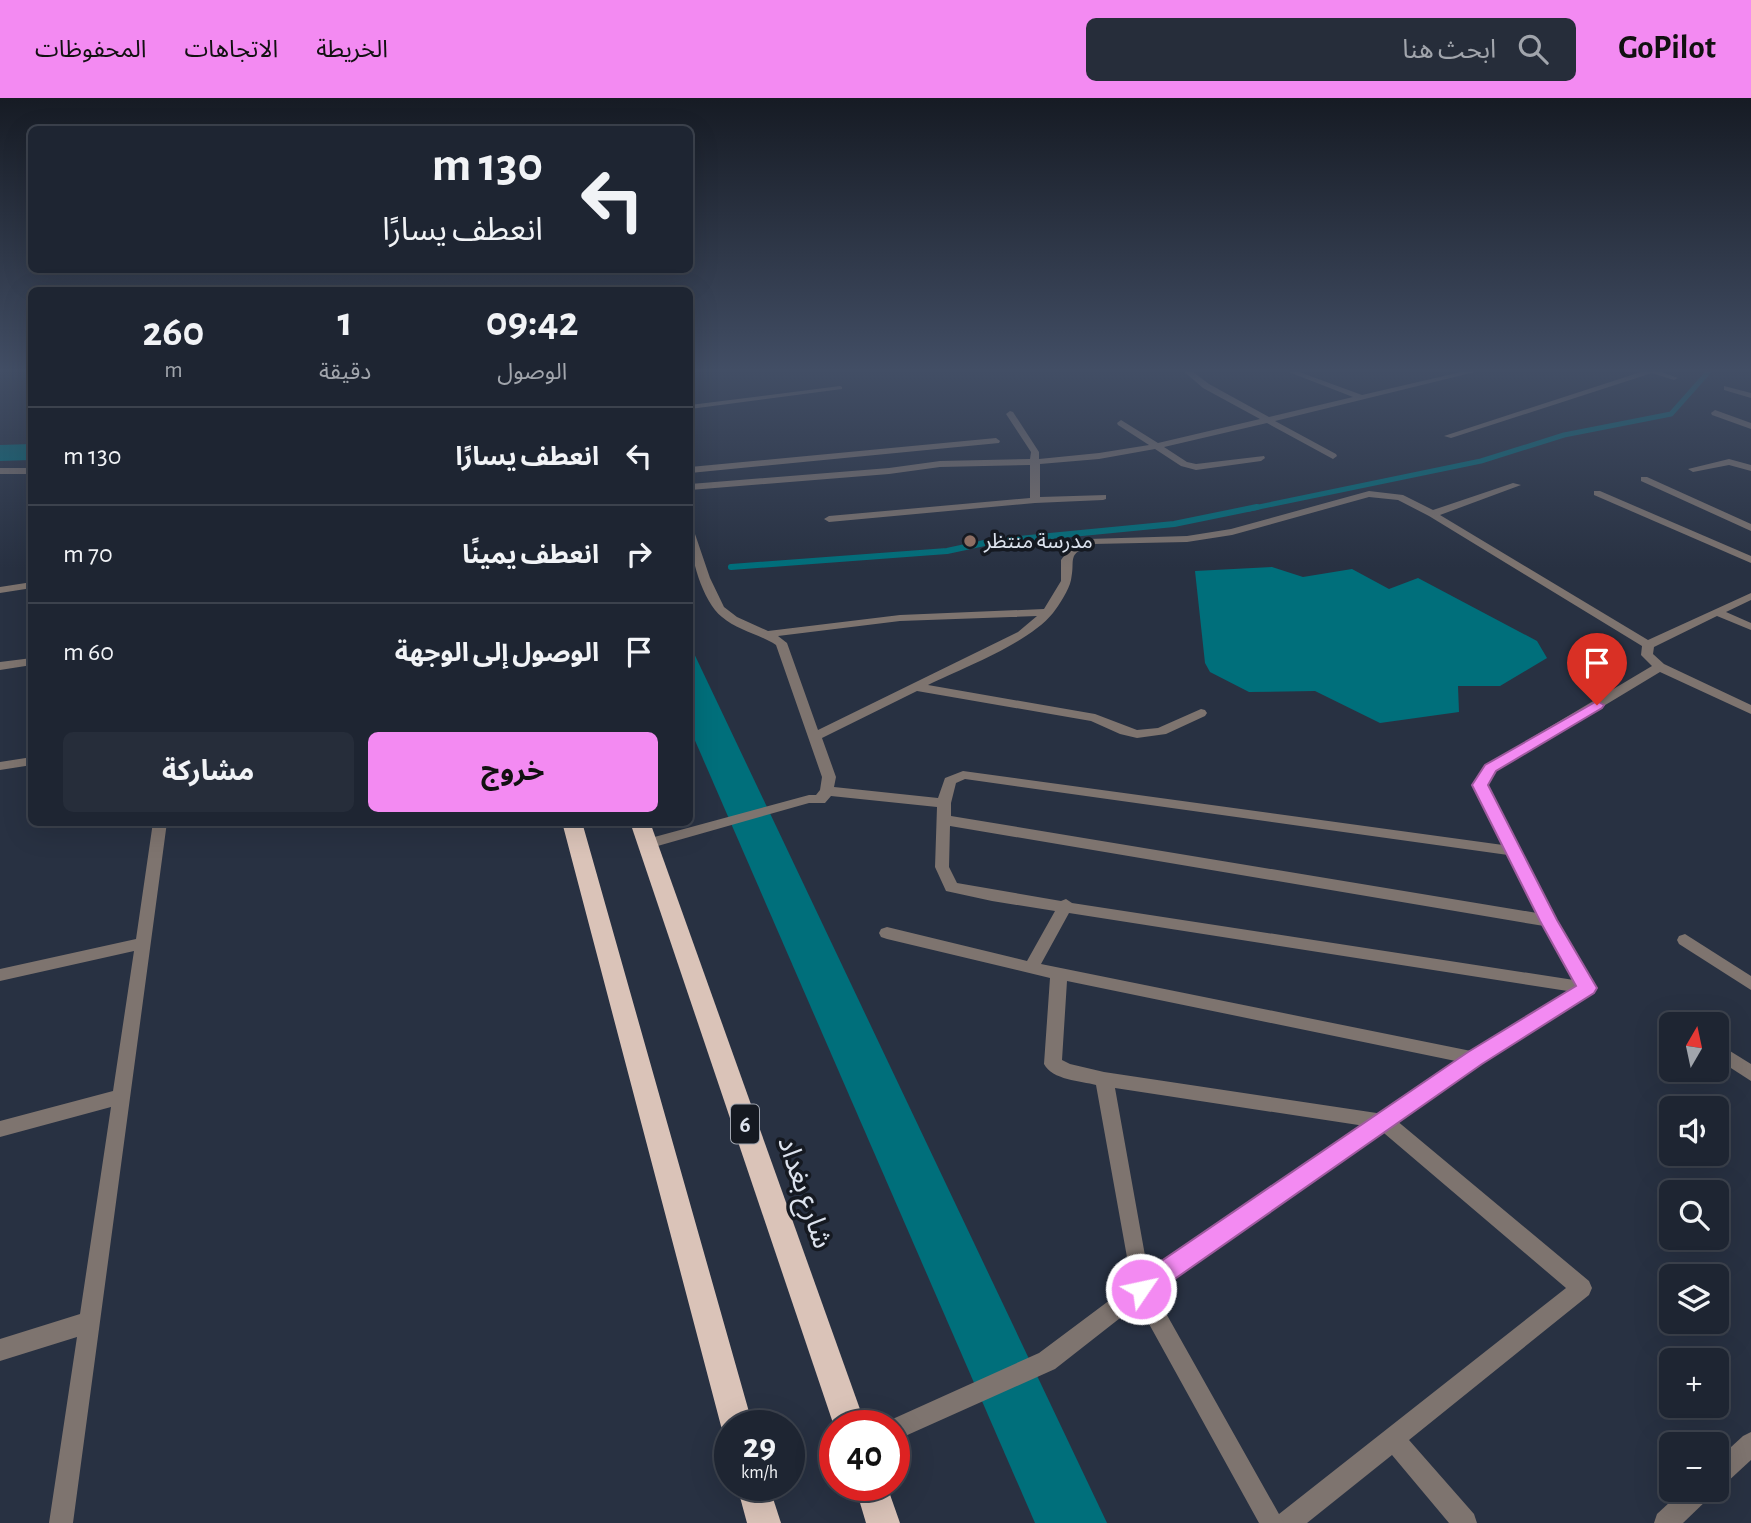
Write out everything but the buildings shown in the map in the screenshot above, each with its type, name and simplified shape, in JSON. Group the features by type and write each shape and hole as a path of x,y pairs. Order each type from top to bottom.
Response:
{"highway":[{"path":"573,826 733,1410"},
{"name":"شارع بغداد","path":"643,833 844,1410"},
{"path":"757,1501 764,1523"},
{"path":"876,1501 883,1523"}],"street":[{"path":"1024,436 1035,452 1035,500"},
{"path":"1141,436 1184,464 1196,467 1261,458"},
{"path":"693,487 889,471 940,464 1033,463 1099,456 1201,436"},
{"path":"1297,436 1333,456"},
{"path":"693,470 996,441"},
{"path":"1693,469 1729,462 1751,468"},
{"path":"0,471 28,471"},
{"path":"1644,478 1751,528"},
{"path":"1432,514 1517,485"},
{"path":"816,736 1022,634 1048,612 1066,581 1066,560 1076,547 1092,541 1187,538 1232,532 1369,494 1385,493 1400,497 1432,514 1648,645"},
{"path":"1597,494 1751,560"},
{"path":"830,519 1035,500 1103,497"},
{"path":"643,833 684,834 809,799 820,800 827,791 828,777 816,736 781,643 717,607 693,542"},
{"path":"0,590 28,585"},
{"path":"1648,645 1751,596"},
{"path":"769,635 900,618 1048,612"},
{"path":"1717,612 1751,627"},
{"path":"1648,645 1647,656 1660,667 1751,710"},
{"path":"0,666 28,662"},
{"path":"1587,988 1512,851 1480,785 1491,768 1660,667"},
{"path":"915,687 1095,718 1110,727 1145,734 1167,732 1201,713"},
{"path":"0,766 28,762"},
{"path":"1512,851 963,775 950,781 945,812 943,867 951,887 992,896 1066,905 1587,988"},
{"path":"827,791 1549,921"},
{"path":"61,1523 159,826"},
{"path":"1031,968 1066,905"},
{"path":"887,933 1031,968 1475,1058"},
{"path":"1685,940 1751,984"},
{"path":"0,975 143,943"},
{"path":"1059,973 1053,1063 1068,1071 1104,1079 1383,1121 1582,1288 1288,1523"},
{"path":"910,1423 1047,1361 1141,1289 1383,1121 1475,1058 1587,988"},
{"path":"1729,1058 1751,1074"},
{"path":"1104,1079 1141,1289 1272,1523"},
{"path":"0,1129 121,1097"},
{"path":"0,1350 89,1322"},
{"path":"1394,1440 1465,1523"},
{"path":"1729,1465 1751,1444"},
{"path":"1666,1523 1688,1502"}],"water":[{"path":"28,444 28,460 0,461 0,445"},
{"path":"1272,567 1303,577 1352,569 1389,589 1418,578 1537,641 1547,658 1500,686 1458,686 1459,712 1380,723 1315,691 1249,692 1210,672 1205,663 1195,571"},
{"path":"693,651 1107,1523 1035,1523 693,736"}],"waterway":[{"path":"1249,509 1481,461 1562,436"},
{"path":"731,567 947,551 989,542 1174,524 1257,507"}],"place":[{"name":"مدرسة منتظر","path":"970,541"}],"route":[{"path":"1141,1289 1475,1058 1587,988 1512,851 1480,785 1491,768 1597,705"}]}
